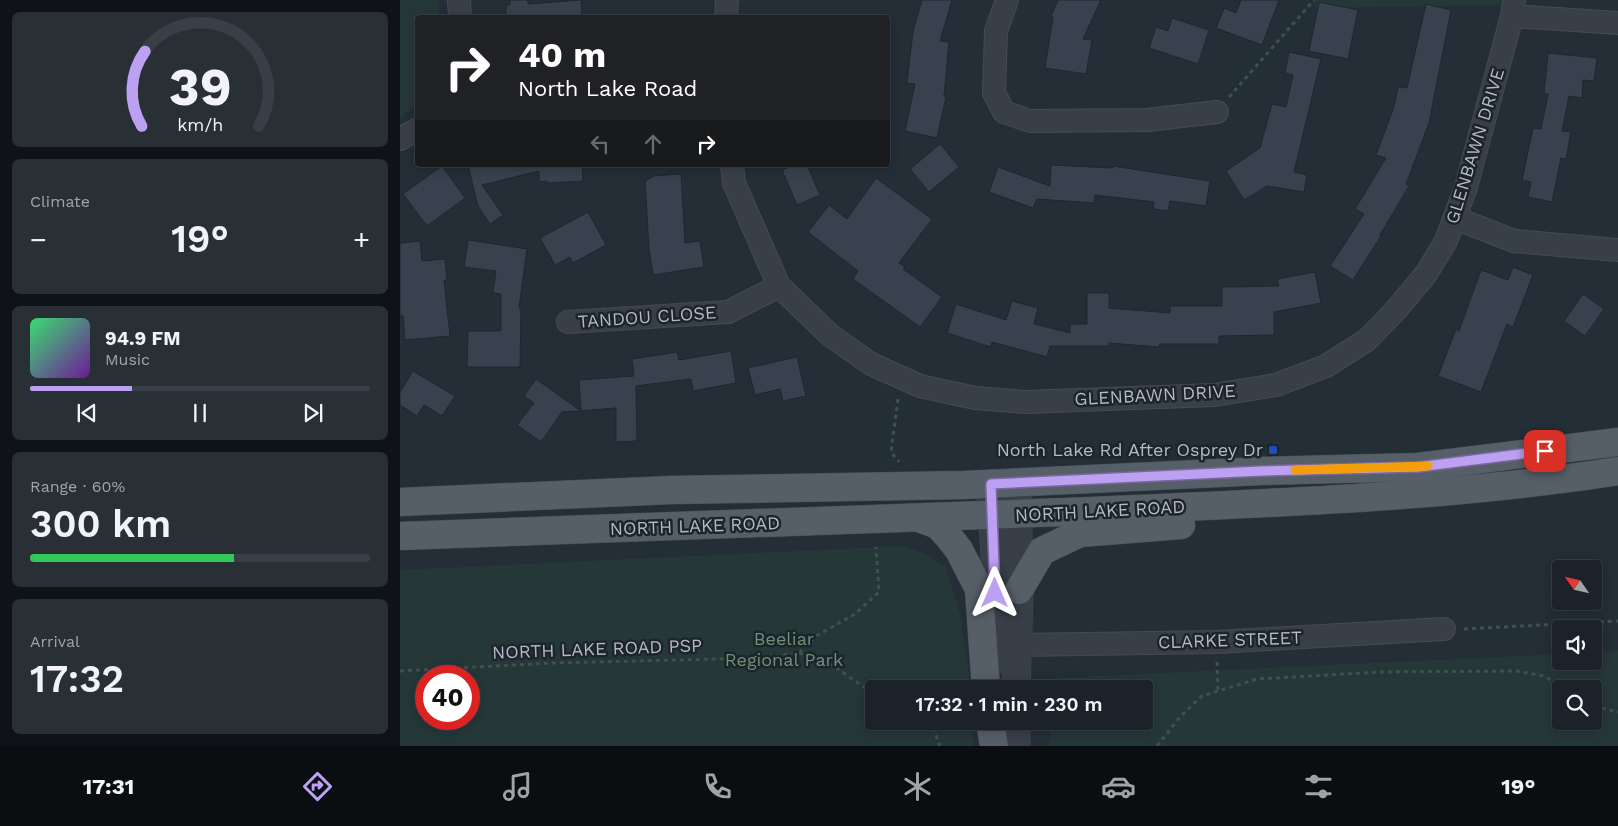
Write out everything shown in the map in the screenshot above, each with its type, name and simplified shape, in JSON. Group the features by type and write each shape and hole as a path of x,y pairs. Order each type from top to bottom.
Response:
{"main road":[{"name":"NORTH LAKE ROAD","path":"400,502 671,490 1004,483 1262,471 1418,467 1618,442"},
{"name":"NORTH LAKE ROAD","path":"400,536 1005,515 1345,500 1440,493 1559,480 1618,471"},
{"path":"1019,590 1042,551 1080,533 1295,515 1345,500"},
{"path":"919,518 938,526 948,536 959,550 979,590 985,680"},
{"path":"992,730 995,746"}],"street":[{"path":"459,0 460,15"},
{"path":"726,15 727,0"},
{"path":"1007,0 996,30 994,93 1004,112 1030,121 1147,120 1217,112"},
{"path":"1513,8 1618,23"},
{"name":"GLENBAWN DRIVE","path":"732,167 734,183 779,286 830,334 871,364 920,386 975,398 1026,402 1214,395 1276,385 1326,366 1367,340 1396,310 1426,274 1446,241 1466,187 1513,8"},
{"path":"400,139 415,131"},
{"path":"1455,218 1514,241 1618,250"},
{"name":"TANDOU CLOSE","path":"568,322 728,312 779,286"},
{"path":"996,680 1005,515 1004,483"},
{"path":"1005,515 1019,590 1016,680"},
{"name":"CLARKE STREET","path":"1017,645 1217,642 1444,629"},
{"path":"995,746 996,730"},
{"path":"1016,730 1016,746"}],"path":[{"path":"1217,112 1314,0"},
{"path":"900,462 891,452 891,442 896,403 907,380"},
{"path":"865,688 832,665 799,653 816,636 855,614 879,592 876,547"},
{"path":"1444,629 1618,621"},
{"path":"1217,642 1218,692"},
{"name":"NORTH LAKE ROAD PSP","path":"400,670 552,663 758,658 799,653"},
{"path":"1157,746 1180,717 1202,696 1257,679 1380,672 1517,671 1544,676 1552,681"},
{"path":"1602,708 1618,712"},
{"path":"934,730 940,746"}],"green space":[{"path":"400,0 438,0 440,15 415,15 415,107 400,118"},
{"path":"1313,0 1500,0 1500,5 1317,8"},
{"name":"Beeliar Regional Park","path":"902,546 926,554 946,567 960,614 970,680 865,680 865,730 972,730 973,746 400,746 400,570"},
{"path":"1618,651 1618,746 1049,746 1050,730 1153,730 1153,680 1055,680 1055,678 1552,654 1552,670 1602,670 1602,652"}],"building":[{"path":"510,0 528,0 528,4 581,0 582,15 506,15 506,5 510,5"},
{"path":"922,0 952,0 940,41 949,42 944,96 946,97 937,138 905,131 915,84 907,83 913,31"},
{"path":"1058,0 1101,0 1083,39 1092,40 1086,74 1045,68 1053,17 1051,16"},
{"path":"1241,0 1279,0 1262,45 1216,28 1224,8 1236,13"},
{"path":"1319,2 1358,10 1348,59 1309,51"},
{"path":"1426,4 1451,10 1429,123 1406,184 1409,186 1381,236 1353,280 1330,266 1364,214 1355,209 1386,158 1376,155 1394,107 1398,87 1407,88"},
{"path":"1172,18 1209,30 1198,64 1149,48 1156,27 1168,31"},
{"path":"1289,52 1321,59 1294,172 1307,175 1304,192 1267,186 1244,200 1226,171 1260,148 1272,104 1286,107 1293,75 1285,73"},
{"path":"1548,53 1597,58 1594,81 1583,80 1582,98 1569,96 1562,131 1571,132 1566,159 1561,158 1552,202 1528,197 1531,182 1522,180 1533,128 1541,129 1548,94 1544,94"},
{"path":"940,144 959,167 929,192 910,169"},
{"path":"1051,165 1113,168 1113,166 1210,181 1206,206 1170,201 1168,211 1153,209 1154,202 1095,195 1094,203 1037,199 1033,208 989,192 998,167 1050,186"},
{"path":"443,167 465,198 427,226 403,194"},
{"path":"468,167 582,167 583,181 539,182 539,171 482,185 503,215 490,224 478,206"},
{"path":"789,167 808,167 820,195 797,205 782,170"},
{"path":"681,174 685,243 700,241 704,267 653,275 649,249 645,181 654,176"},
{"path":"876,178 932,219 899,263 905,267 903,269 942,297 920,327 853,279 858,271 808,232 829,205 847,219"},
{"path":"588,212 606,245 573,263 570,257 555,265 540,238"},
{"path":"468,240 527,249 519,308 521,308 520,367 467,367 468,331 501,331 501,294 493,293 496,271 464,267"},
{"path":"420,241 422,261 445,259 447,280 444,280 450,336 405,340 403,316 400,316 400,243"},
{"path":"1513,267 1533,275 1513,327 1507,324 1481,392 1438,376 1456,329 1459,331 1481,270 1508,280"},
{"path":"1315,272 1321,303 1274,312 1274,335 1219,336 1219,344 1160,344 1159,347 1109,343 1109,346 1050,346 1047,357 992,342 991,347 947,333 956,304 1006,320 1012,301 1038,308 1034,324 1070,333 1070,324 1087,324 1087,293 1109,293 1109,308 1170,313 1170,306 1222,306 1222,287 1279,286 1277,279"},
{"path":"1583,294 1604,309 1585,336 1564,321"},
{"path":"731,351 736,383 693,391 691,379 636,386 637,441 616,442 616,408 581,411 579,380 634,376 632,359 677,352 679,360"},
{"path":"797,357 806,396 783,401 780,389 755,395 748,368"},
{"path":"413,371 455,396 442,416 424,405 417,416 400,405 400,392"},
{"path":"536,379 581,411 562,412 541,442 517,425 534,403 524,396"}],"slow traffic":[{"path":"1295,470 1428,466"}],"place":[{"name":"North Lake Rd After Osprey Dr","path":"1273,450"}],"route":[{"path":"995,593 991,484 1262,471 1418,467 1545,451"}]}
